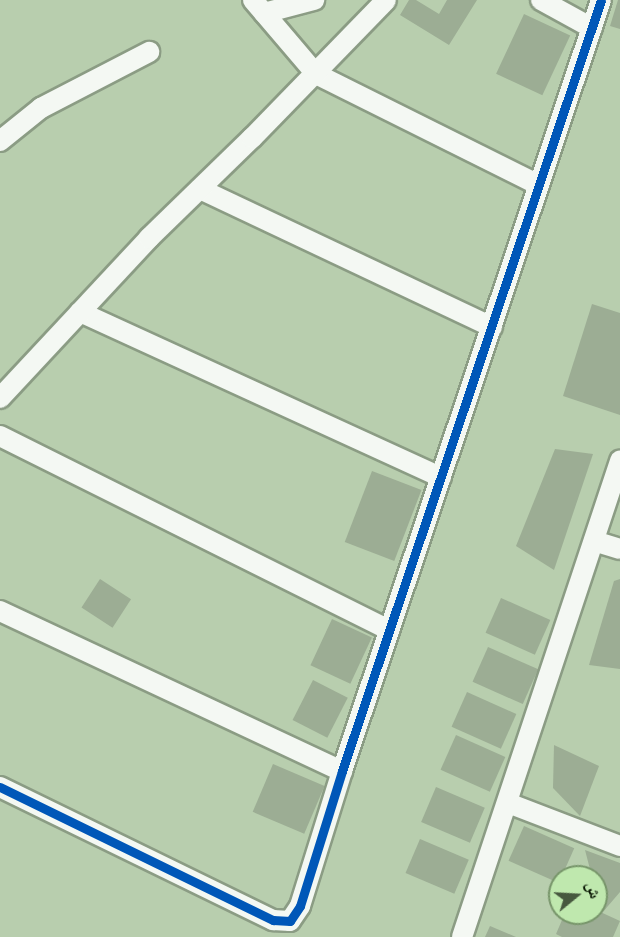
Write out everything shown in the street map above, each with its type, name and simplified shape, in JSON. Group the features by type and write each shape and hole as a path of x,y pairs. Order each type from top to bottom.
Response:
{"street":[{"path":"258,7 314,0"},
{"path":"0,398 80,312 316,74 386,0"},
{"path":"541,0 592,28"},
{"path":"0,787 273,920 290,921 300,906 389,630 602,0"},
{"path":"258,7 316,74 539,185"},
{"path":"0,141 41,108 149,52"},
{"path":"200,189 492,327"},
{"path":"80,312 441,477"},
{"path":"0,436 389,630"},
{"path":"462,937 620,461"},
{"path":"594,541 620,549"},
{"path":"0,611 342,771"},
{"path":"508,803 620,846"}],"building":[{"path":"409,0 416,0 439,14 447,0 477,0 449,45 400,15"},
{"path":"618,0 620,0 620,29 610,26"},
{"path":"524,14 570,36 542,95 496,74"},
{"path":"592,304 620,313 620,415 563,396"},
{"path":"555,449 593,454 554,570 516,546"},
{"path":"372,471 421,490 394,561 345,542"},
{"path":"100,579 131,599 113,628 81,608"},
{"path":"620,579 620,669 589,665 614,581"},
{"path":"501,598 550,620 535,655 486,633"},
{"path":"332,619 372,638 350,684 310,665"},
{"path":"488,647 538,669 523,704 473,682"},
{"path":"313,680 348,698 327,738 293,720"},
{"path":"467,692 516,714 501,749 452,727"},
{"path":"456,735 505,757 490,792 441,770"},
{"path":"554,745 599,766 580,816 553,788"},
{"path":"273,764 325,786 304,834 253,812"},
{"path":"436,787 485,808 470,843 421,822"},
{"path":"524,826 574,848 567,865 548,865 548,878 509,861"},
{"path":"420,839 469,860 454,894 406,873"},
{"path":"585,850 620,863 620,892 608,906 608,865 589,865"},
{"path":"608,916 620,921 613,937 562,937 556,934 560,925 608,925"},
{"path":"490,926 516,937 485,937"}],"cycle path":[{"path":"0,787 273,920 290,921 300,906 342,771 601,0"}]}
